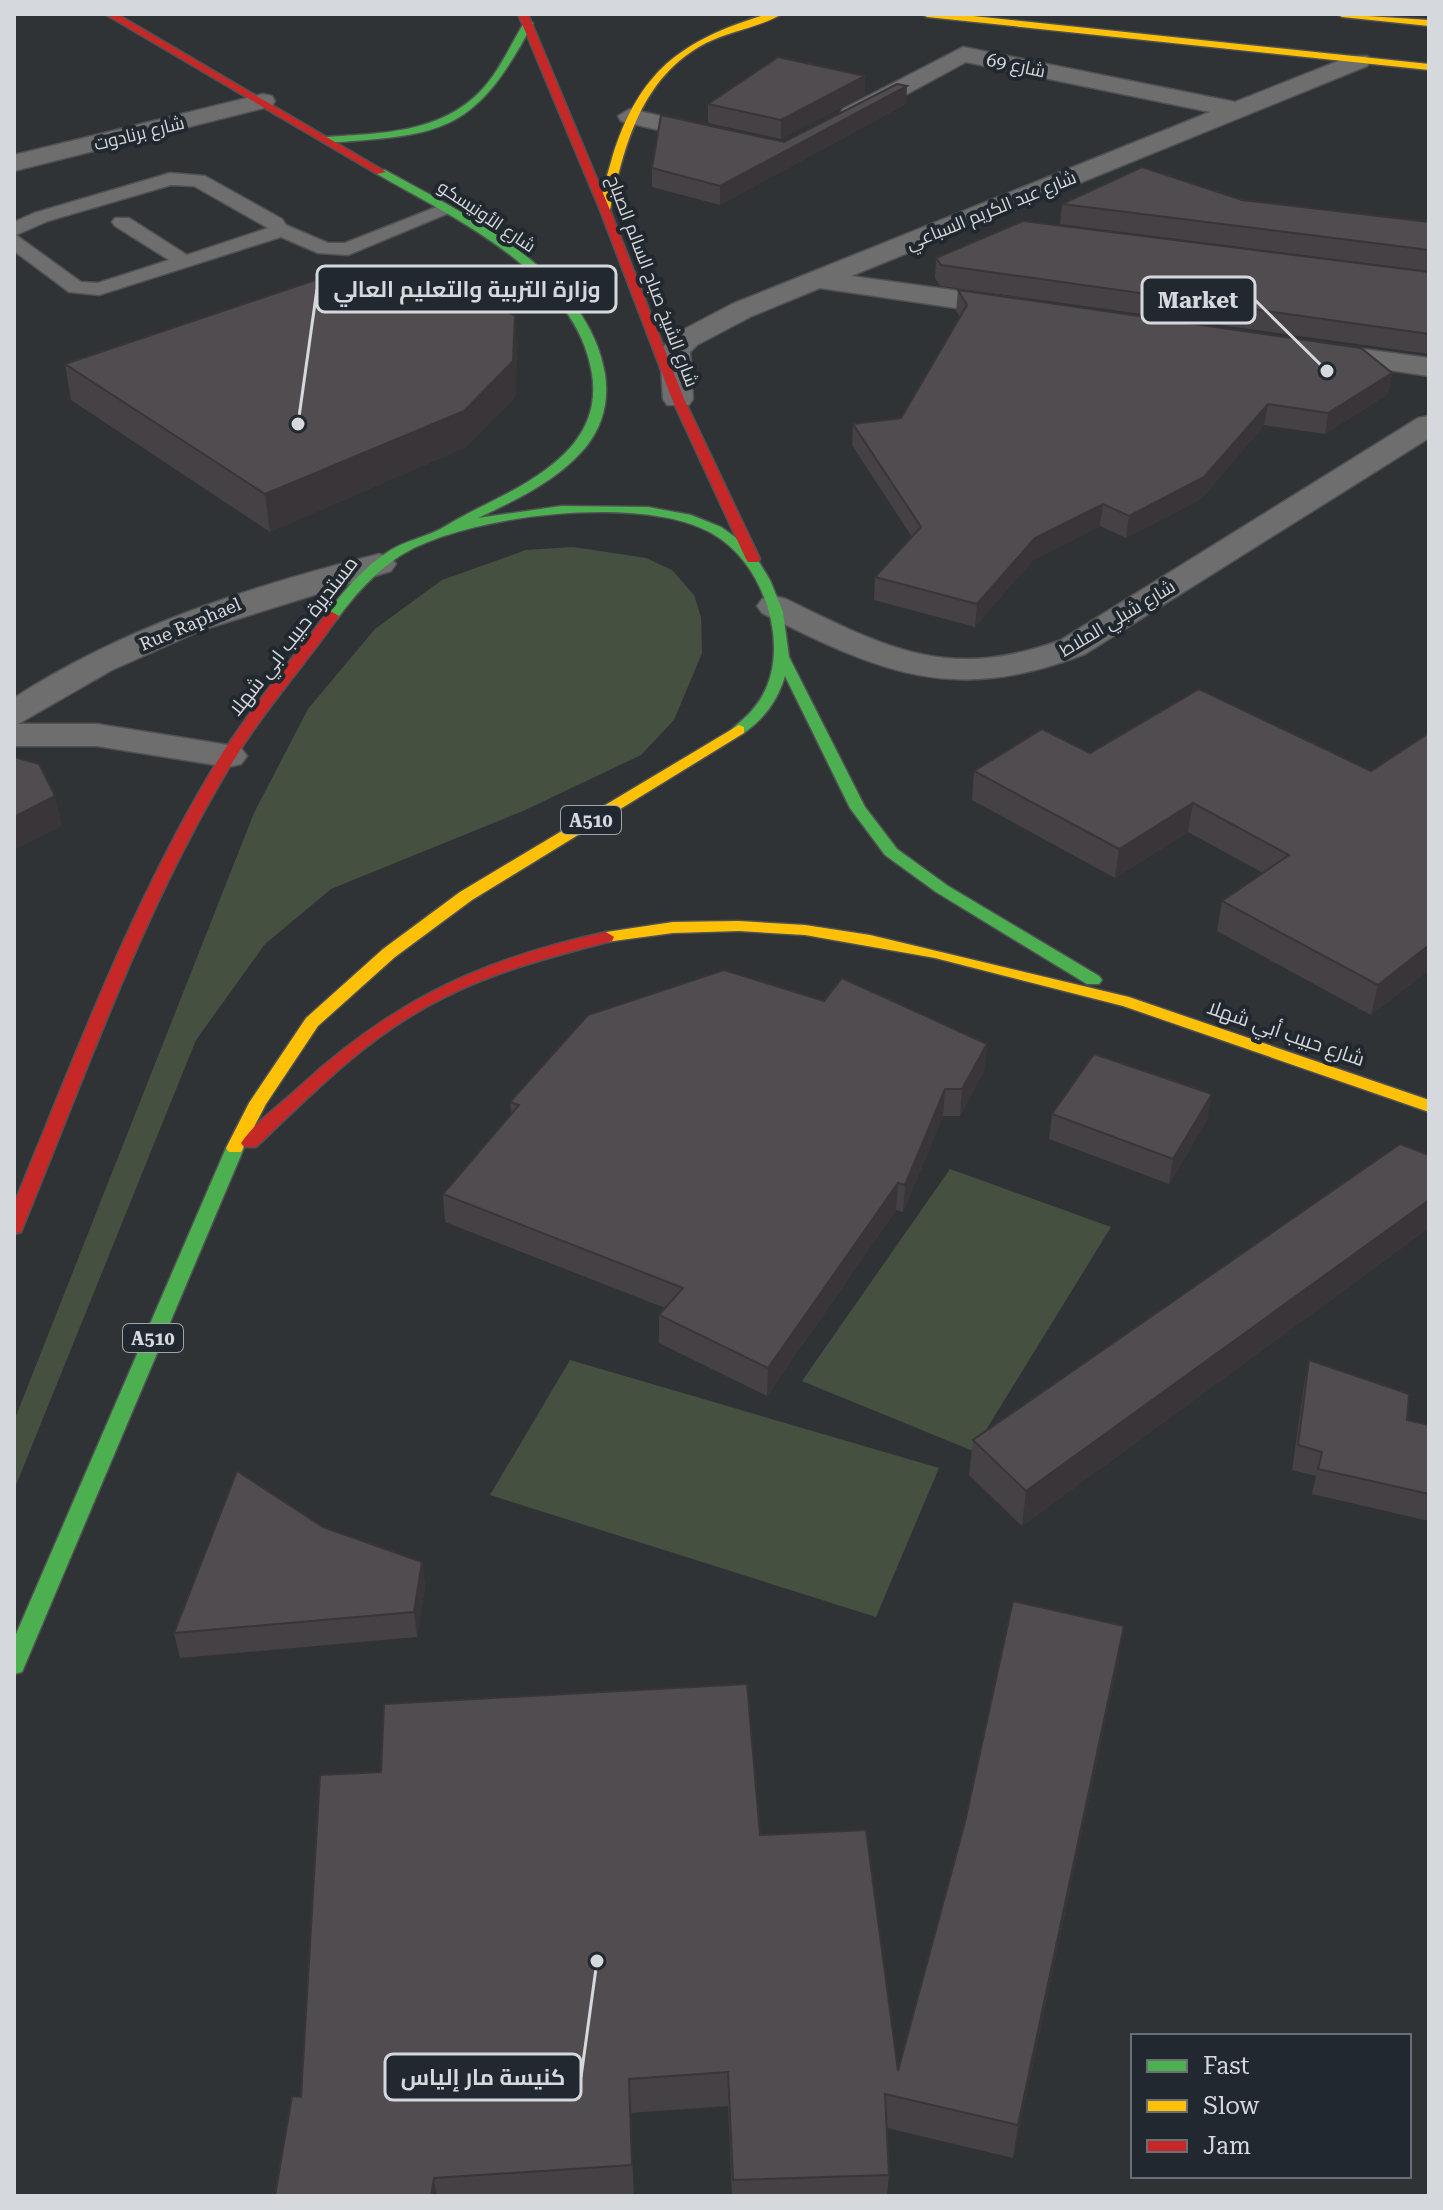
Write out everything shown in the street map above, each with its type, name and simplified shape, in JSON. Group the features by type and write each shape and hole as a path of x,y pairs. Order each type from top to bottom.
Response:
{"main road":[{"name":"شارع الأونيسكو","path":"110,14 446,210 493,241 566,301 584,322 594,345 601,389 596,417 587,438 569,457 450,527"},
{"path":"605,210 613,168 630,116 656,72 685,47 726,27 777,14"},
{"path":"927,14 1429,67"},
{"path":"1022,14 1429,58"},
{"path":"326,140 403,134 437,128 464,117 479,106 504,75 526,19"},
{"name":"شارع الشيخ صباح السالم الصباح","path":"526,19 605,210 678,399 753,559"},
{"path":"1339,22 1429,23"},
{"path":"1339,22 1429,39"},
{"name":"مستديرة حبيب ابي شهلا","path":"14,1227 129,953 178,850 228,756 350,593 379,564 450,527 510,514 650,513 711,527 753,559 769,590 784,660 858,808 891,852 942,889 1129,1002"},
{"name":"A510","path":"14,1665 227,1163 258,1103 312,1022 389,953 466,896 752,722 771,694 784,660"},
{"path":"227,1163 340,1060 399,1015 447,987 512,958 614,933 744,925 862,936 1129,1002"},
{"name":"شارع حبيب أبي شهلا","path":"1129,1002 1429,1106"}],"street":[{"name":"شارع 69","path":"826,128 963,54 1235,110"},
{"name":"شارع عبد الكريم السباعي","path":"678,399 675,350 687,339 742,310 1359,61"},
{"name":"شارع برنادوت","path":"14,163 263,101"},
{"path":"630,116 738,140"},
{"path":"14,145 83,147"},
{"path":"964,222 1011,228"},
{"path":"817,280 1037,311"},
{"path":"1288,347 1429,367"},
{"name":"شارع شبلي الملاط","path":"769,590 875,655 935,668 971,669 1026,663 1073,647 1429,425"},
{"name":"Rue Raphael","path":"14,714 76,676 223,609 379,564"},
{"path":"14,735 97,735 228,756"}],"lane":[{"path":"14,230 41,217 170,179 187,178 198,180 275,223 279,229 325,249 348,249 446,210"},
{"path":"122,222 185,262"},
{"path":"14,241 76,288 99,289 272,234 279,229"}],"green space":[{"path":"573,547 646,558 672,570 694,595 701,617 702,653 674,720 641,755 523,811 331,889 265,944 196,1040 14,1490 14,1421 254,813 308,709 375,629 442,580 526,550"},
{"path":"950,1169 1111,1227 973,1451 802,1381"},
{"path":"570,1360 939,1468 876,1617 490,1495"}],"building":[{"path":"778,57 865,76 781,120 708,104"},
{"path":"897,84 907,86 720,186 652,168 661,115 784,142"},
{"path":"1142,167 1242,200 1429,222 1429,250 1062,204"},
{"path":"1023,221 1429,272 1429,334 941,265 936,258"},
{"path":"360,265 416,294 452,279 515,316 513,361 464,411 265,494 65,364"},
{"path":"958,290 1361,348 1392,373 1328,413 1268,404 1204,477 1129,516 1103,504 1035,538 977,604 875,577 921,527 853,424 901,418 967,305"},
{"path":"1199,689 1371,771 1429,733 1429,945 1378,985 1222,901 1289,855 1193,803 1119,849 974,771 1042,729 1090,753"},
{"path":"14,757 39,764 55,796 14,817"},
{"path":"724,970 824,1001 842,978 987,1044 962,1089 945,1089 905,1185 898,1183 768,1368 659,1315 683,1288 443,1194 519,1105 510,1102 588,1015"},
{"path":"1094,1054 1212,1094 1173,1159 1052,1114"},
{"path":"1400,1144 1429,1155 1429,1200 1026,1491 973,1440"},
{"path":"1309,1360 1409,1394 1407,1420 1429,1425 1429,1494 1318,1469 1322,1452 1298,1445"},
{"path":"237,1471 323,1527 422,1562 414,1612 174,1633"},
{"path":"1013,1601 1124,1626 1018,2125 885,2094 889,2175 733,2180 728,2072 629,2079 632,2165 434,2178 431,2196 275,2196 292,2096 301,2097 320,1775 381,1772 384,1704 747,1684 760,1835 866,1830 898,2071 965,1822"}],"traffic: fast":[{"path":"326,140 399,134 450,120 471,106 490,87 528,23"},
{"path":"381,172 486,233 521,259 553,287 578,318 595,353 601,391 597,416 586,438 562,463 532,485 450,527"},
{"path":"332,616 365,577 385,560 437,533 516,515 561,510 606,508 686,518 716,530 743,551 763,580 776,612 782,647 776,683 757,715 739,730"},
{"path":"784,660 858,808 891,852 942,889 1093,980"},
{"path":"14,1665 235,1148"}],"traffic: slow":[{"path":"605,210 625,133 638,104 655,79 676,58 702,41 777,14"},
{"path":"927,14 1429,67"},
{"path":"1342,14 1429,23"},
{"path":"235,1148 258,1103 312,1022 389,953 466,896 739,730"},
{"path":"606,937 673,927 739,926 805,930 935,953 1129,1002"},
{"path":"1129,1002 1429,1106"}],"traffic: jam":[{"path":"110,14 381,172"},
{"path":"523,14 605,210 678,399 753,559"},
{"path":"14,1227 133,938 188,826 244,733 332,616"},
{"path":"250,1143 345,1056 405,1012 459,983 517,960 606,937"}],"place":[{"name":"Market","path":"1327,371"},
{"name":"وزارة التربية والتعليم العالي","path":"298,424"},
{"name":"كنيسة مار إلياس","path":"597,1961"}]}
